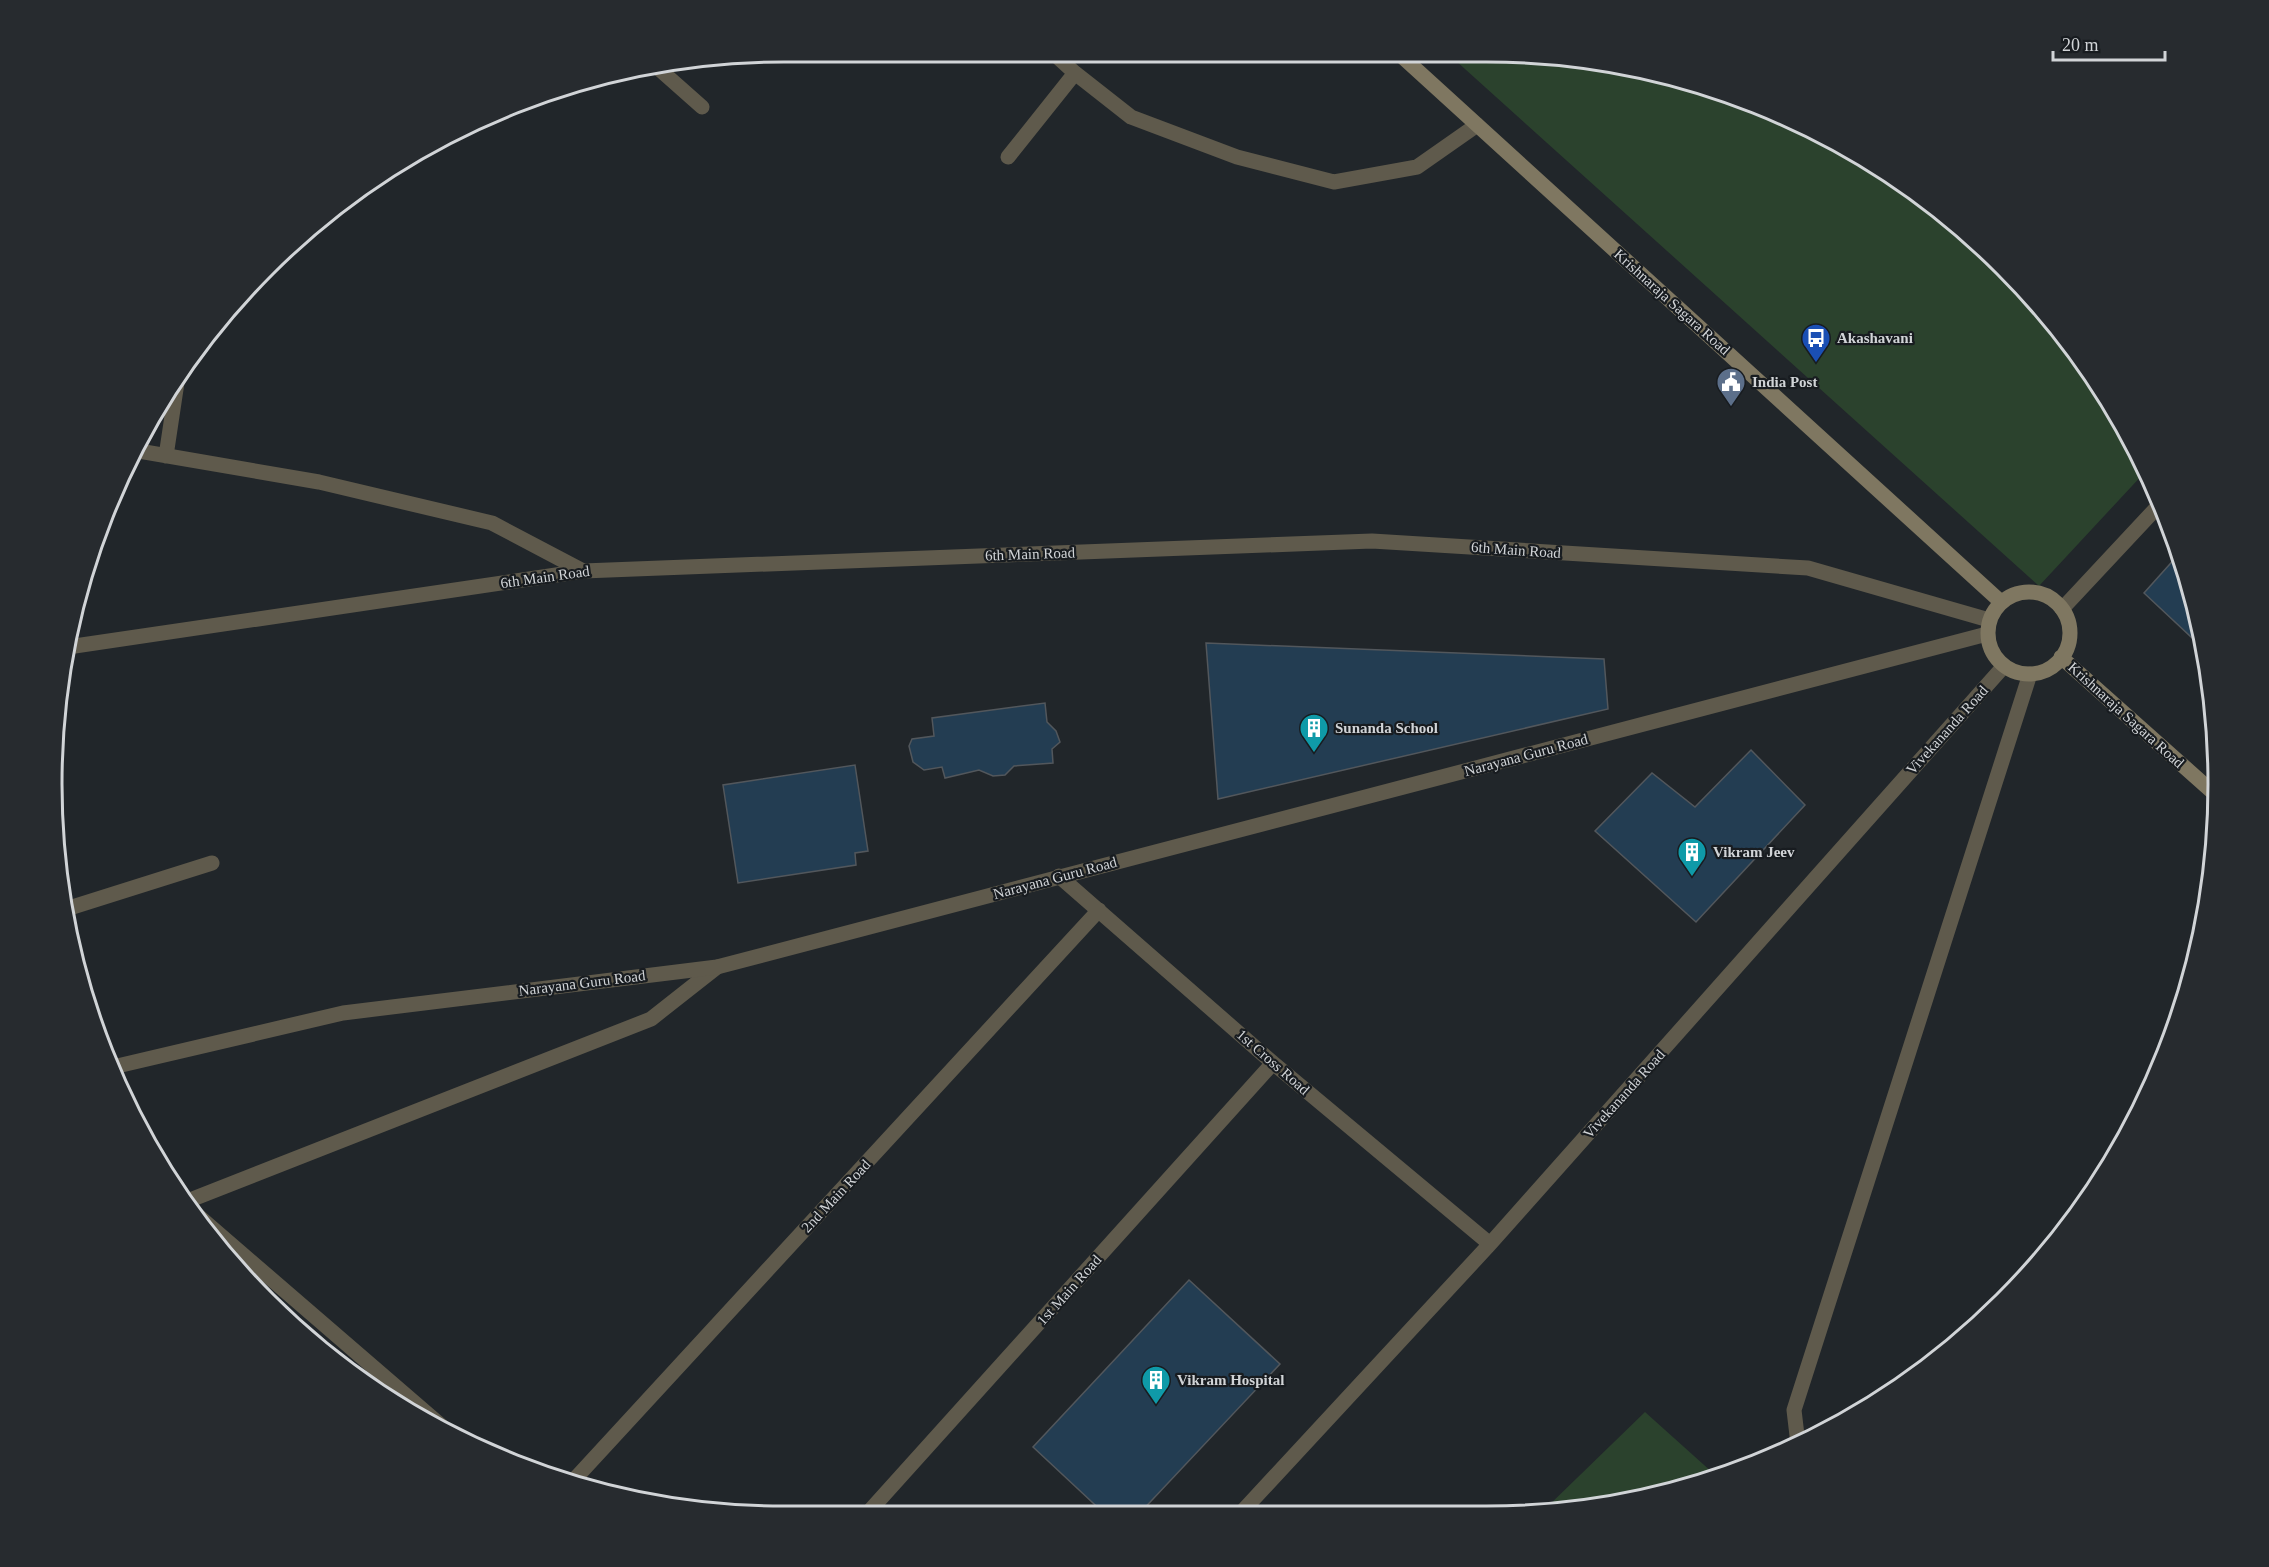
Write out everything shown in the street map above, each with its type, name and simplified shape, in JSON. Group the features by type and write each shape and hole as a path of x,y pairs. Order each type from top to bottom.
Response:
{"main road":[{"name":"Krishnaraja Sagara Road","path":"1408,62 2001,602"},
{"path":"2021,592 2034,592 2047,596 2058,604 2070,628 2069,641 2056,664 2043,672 2030,674 2016,672 2004,666 1994,656 1988,627 2001,602 2021,592"},
{"name":"Krishnaraja Sagara Road","path":"2061,657 2208,788"}],"street":[{"path":"1063,62 1131,117 1237,157 1334,182 1417,167 1477,124"},
{"path":"663,72 702,107"},
{"path":"1008,157 1075,73"},
{"path":"166,456 175,394"},
{"path":"142,452 319,482 492,523 583,571"},
{"path":"2062,609 2154,510"},
{"name":"6th Main Road","path":"75,646 583,571 1372,541 1808,568 1988,627"},
{"name":"Narayana Guru Road","path":"119,1066 343,1013 717,967 1988,627"},
{"name":"Vivekananda Road","path":"1247,1506 1490,1244 2004,666"},
{"path":"1797,1435 1794,1410 2030,674"},
{"path":"72,907 212,863"},
{"name":"1st Cross Road","path":"1059,876 1273,1063 1490,1244"},
{"name":"2nd Main Road","path":"578,1475 1098,910"},
{"path":"193,1199 651,1019 717,967"},
{"name":"1st Main Road","path":"874,1506 1273,1063"},
{"path":"222,1236 421,1409"}],"green space":[{"path":"1457,62 1533,63 1580,68 1626,75 1718,100 1762,116 1847,158 1887,183 1962,241 2028,307 2058,344 2086,382 2111,423 2139,478 2039,586"},
{"path":"1645,1412 1709,1470 1626,1492 1552,1502"}],"building":[{"path":"2172,561 2193,639 2144,593"},
{"name":"Sunanda School","path":"1206,643 1604,659 1608,709 1218,799"},
{"path":"1045,703 1047,722 1056,731 1060,742 1052,749 1053,763 1014,766 1005,775 993,776 979,770 945,778 942,767 924,770 913,762 909,746 912,739 934,736 932,718"},
{"name":"Vikram Jeev","path":"1751,750 1805,805 1696,922 1595,831 1652,773 1695,807"},
{"path":"855,765 868,851 855,853 856,865 738,883 723,785"},
{"name":"Vikram Hospital","path":"1189,1280 1280,1364 1146,1506 1096,1506 1033,1447"}],"place":[{"name":"Akashavani","path":"1816,364"},
{"name":"India Post","path":"1731,408"},
{"name":"Sunanda School","path":"1314,754"},
{"name":"Vikram Jeev","path":"1692,878"},
{"name":"Vikram Hospital","path":"1156,1406"}]}
